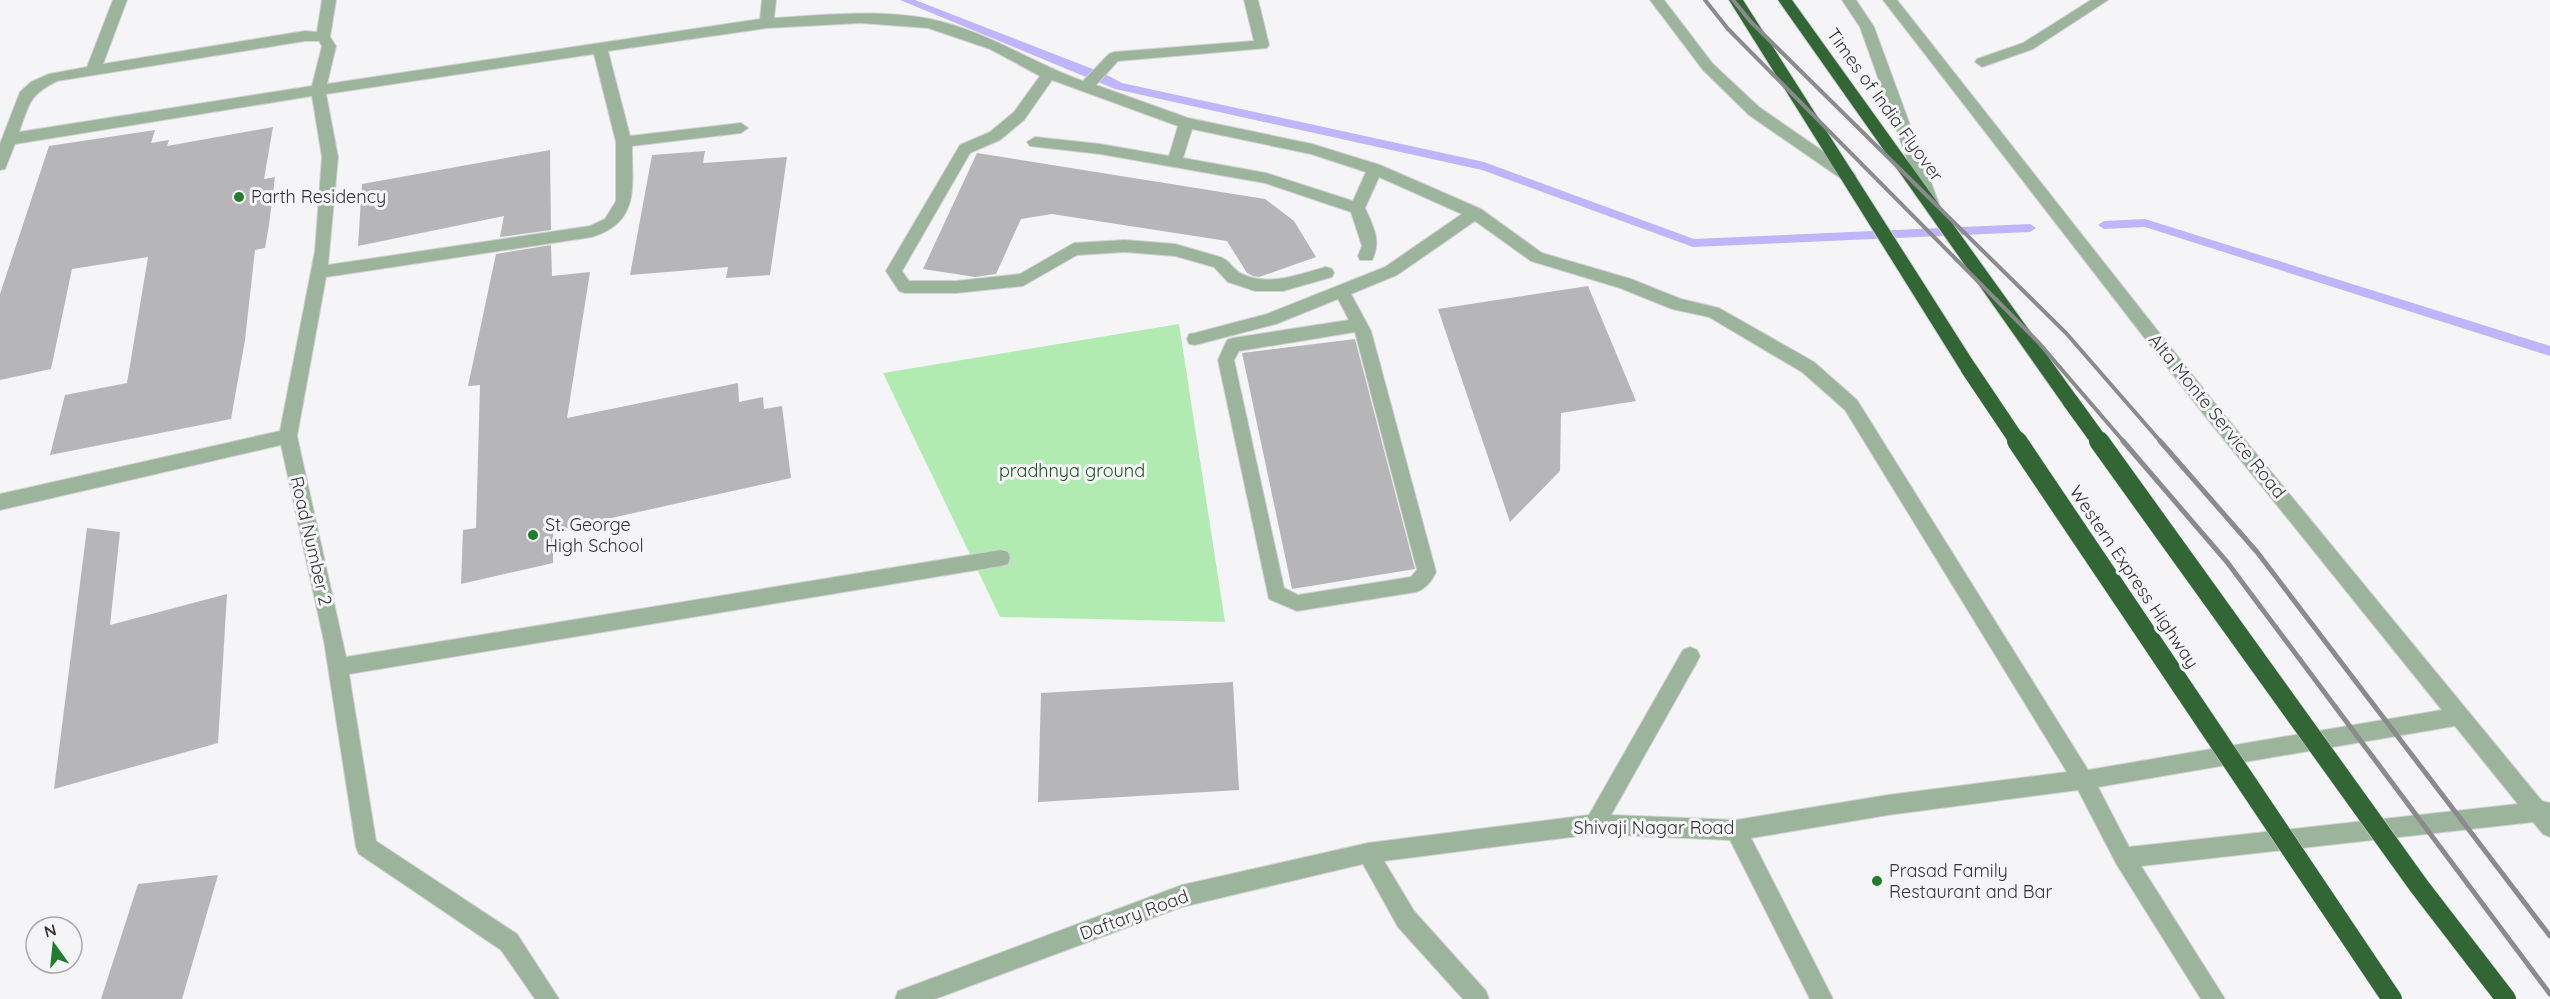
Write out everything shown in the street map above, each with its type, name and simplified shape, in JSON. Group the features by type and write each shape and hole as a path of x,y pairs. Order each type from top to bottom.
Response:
{"highway":[{"path":"1736,0 1794,95 1848,176"},
{"name":"Times of India Flyover","path":"1785,0 1931,204"},
{"name":"Western Express Highway","path":"1848,176 1969,369 2392,999"},
{"path":"1931,204 2412,876 2506,999"}],"street":[{"path":"93,71 120,0"},
{"name":"Road Number 2","path":"329,0 323,37 329,46 318,90 330,157 323,251 288,436 338,667 366,847 509,942 548,999"},
{"path":"767,23 769,0"},
{"path":"1085,88 1114,57 1262,45 1251,0"},
{"path":"1657,0 1708,67 1754,111 1848,176"},
{"path":"1849,0 1866,27 1931,204"},
{"name":"Alta Monte Service Road","path":"1890,0 2211,411 2546,816"},
{"path":"1982,62 2028,46 2101,0"},
{"path":"10,139 767,23 861,18 929,23 995,46 1048,74 1186,123 1312,149 1374,169 1475,213 1537,257 1625,283 1678,305 1713,312 1808,367 1851,405 2083,780 2124,858 2214,999"},
{"path":"0,165 25,96 36,86 54,77 305,36 323,37"},
{"path":"319,272 592,231 611,223 624,201 624,142 600,48"},
{"path":"1048,74 1019,116 995,136 966,149 894,271 905,287 956,286 1023,280 1074,249 1125,246 1175,250 1220,263 1234,278 1255,285 1283,285 1326,273"},
{"path":"1174,162 1186,123"},
{"path":"624,142 741,128"},
{"path":"1035,142 1100,149 1266,178 1357,208 1365,225 1370,246 1366,256"},
{"path":"1357,208 1374,169"},
{"path":"1195,339 1270,320 1391,271 1475,213"},
{"path":"1342,292 1360,325 1427,572 1416,584 1297,603 1276,593 1226,360 1233,345 1360,325"},
{"path":"0,501 288,436"},
{"path":"338,667 1001,558"},
{"path":"1595,824 1690,656"},
{"name":"Shivaji Nagar Road","path":"1368,853 1595,824 1736,830 1888,805 2083,780 2461,716"},
{"path":"2124,858 2546,816"},
{"path":"1736,830 1822,999"},
{"path":"1368,853 1406,919 1478,999"},
{"name":"Daftary Road","path":"906,999 1182,896 1368,853"}],"green space":[{"name":"pradhnya ground","path":"1179,324 1225,622 1000,617 883,373"}],"building":[{"path":"273,127 264,179 275,177 269,225 265,248 255,250 245,340 231,419 50,455 65,395 127,383 148,257 72,269 51,369 0,380 0,294 49,146 155,130 151,143 169,140 167,146"},
{"path":"550,150 551,230 500,237 504,216 358,246 362,184"},
{"path":"705,151 703,163 787,157 770,275 726,278 728,267 630,275 652,155"},
{"path":"977,153 1265,199 1294,221 1316,257 1259,277 1247,273 1227,241 1052,214 1021,219 996,274 975,277 923,269"},
{"path":"551,245 552,276 590,272 567,418 738,383 739,402 763,397 764,409 782,406 791,478 553,531 553,563 461,584 463,530 476,528 480,385 468,386 496,254"},
{"path":"1588,286 1636,401 1561,413 1560,471 1510,522 1438,309"},
{"path":"1355,339 1415,569 1292,589 1242,353"},
{"path":"87,528 120,532 110,625 227,594 218,743 54,789"},
{"path":"1233,682 1239,790 1038,802 1041,693"},
{"path":"218,875 182,999 101,999 138,884"}],"waterway":[{"path":"905,0 1099,76 1119,86 1484,166 1693,243 2030,228"},
{"path":"2104,225 2145,223 2550,351"}],"railway":[{"path":"1705,0 1728,29 2039,343 2124,442"},
{"path":"1733,0 1751,22 2066,333 2161,442"},
{"path":"2123,441 2227,562 2550,994"},
{"path":"2160,441 2257,552 2550,936"}],"place":[{"name":"Parth Residency","path":"239,197"},
{"name":"St. George High School","path":"533,535"},
{"name":"Prasad Family Restaurant and Bar","path":"1877,881"}]}
